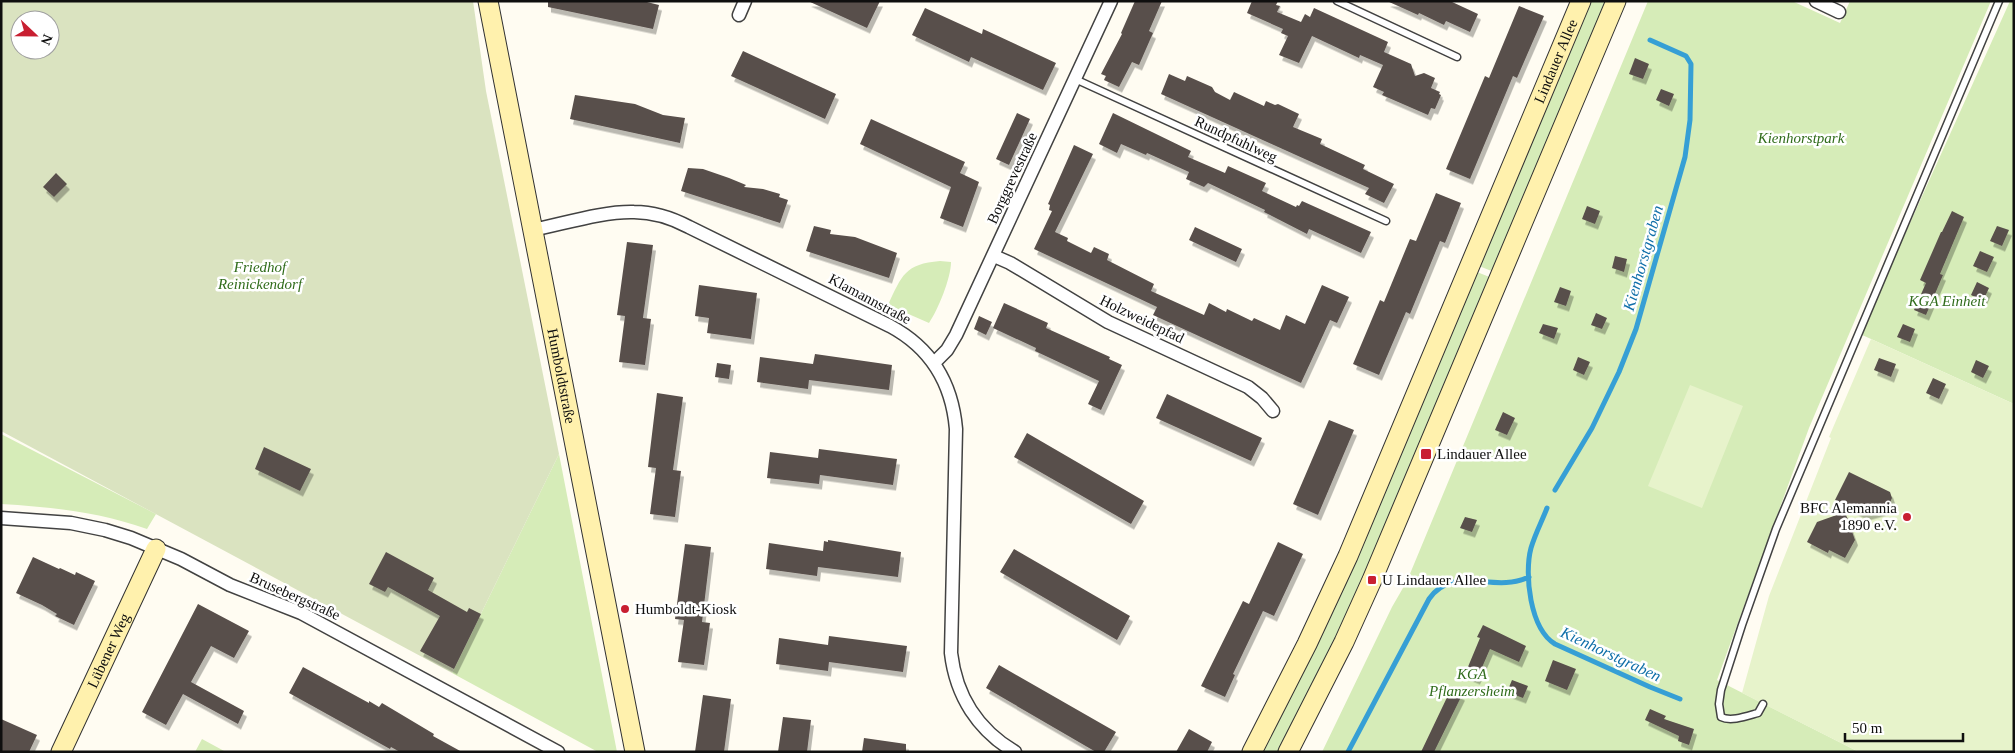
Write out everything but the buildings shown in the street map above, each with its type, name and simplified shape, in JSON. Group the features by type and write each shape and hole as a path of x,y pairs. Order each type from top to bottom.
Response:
{"main road":[{"name":"Humboldtstraße","path":"488,1 635,752"},
{"name":"Lindauer Allee","path":"1252,752 1307,644 1348,556 1582,1"},
{"path":"1288,752 1344,642 1372,580 1616,1"},
{"name":"Lübener Weg","path":"61,752 156,549"}],"street":[{"path":"739,15 745,1"},
{"name":"Borggrevestraße","path":"934,364 947,350 956,335 1111,1"},
{"path":"1816,1 1839,12"},
{"name":"Klamannstraße","path":"532,230 625,212 648,213 665,217 689,226 898,330 918,345 942,377 951,398 956,429 952,665 960,693 974,716 992,735 1015,752"},
{"name":"Holzweidepfad","path":"994,256 1010,263 1108,322 1248,387 1262,398 1273,411"},
{"name":"Brusebergstraße","path":"1,518 79,525 105,530 181,559 230,585 301,613 558,752"}],"lane":[{"path":"1337,1 1457,57"},
{"path":"1763,704 1758,713 1732,719 1721,717 1719,704 1721,690 1742,625 1784,511 1999,1"},
{"name":"Rundpfuhlweg","path":"1075,79 1386,221"}],"green space":[{"name":"Friedhof Reinickendorf","path":"1,1 473,1 486,91 559,454 452,673 1,431"},
{"path":"1590,1 1608,1 1494,272 1479,266"},
{"name":"Kienhorstpark","path":"1648,1 1792,1 1840,23 1850,1 1991,1 1809,428 1717,680 1859,752 1322,752 1392,607 1407,581"},
{"name":"KGA Einheit","path":"2010,1 2014,1 2014,404 1860,334"},
{"path":"940,261 951,262 949,276 943,294 929,323 888,305 906,273 919,265"},
{"path":"1477,272 1492,278 1349,612 1280,752 1262,752"},
{"name":"BFC Alemannia 1890 e.V.","path":"1871,339 2014,404 2014,752 1859,752 1742,693 1769,596 1831,438 1829,437"},
{"path":"1690,385 1743,406 1702,508 1648,486"},
{"path":"1,434 156,514 147,529 93,514 1,504"},
{"path":"559,454 617,752 598,752 452,673"},
{"path":"202,739 226,752 195,752"}],"waterway":[{"name":"Kienhorstgraben","path":"1555,490 1592,428 1619,372 1636,329 1685,157 1690,120 1691,64 1686,56 1650,40"},
{"name":"Kienhorstgraben","path":"1547,508 1531,548 1528,572 1531,600 1535,614 1547,637 1555,644 1680,699"},
{"path":"1348,752 1429,599 1439,589 1450,583 1462,581 1502,583 1529,577"}],"place":[{"name":"Lindauer Allee","path":"1426,454"},
{"name":"BFC Alemannia 1890 e.V.","path":"1907,517"},
{"name":"U Lindauer Allee","path":"1372,580"},
{"name":"Humboldt-Kiosk","path":"625,609"}],"park label":[{"name":"KGA Pflanzersheim","path":"1472,682"}]}
